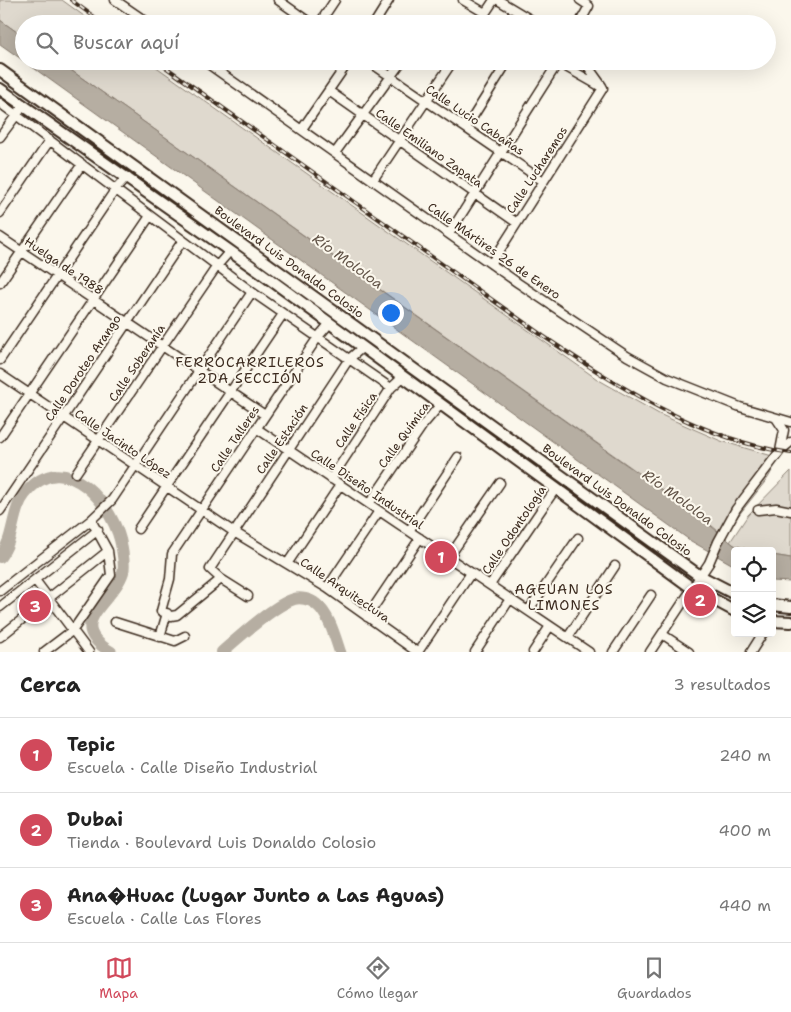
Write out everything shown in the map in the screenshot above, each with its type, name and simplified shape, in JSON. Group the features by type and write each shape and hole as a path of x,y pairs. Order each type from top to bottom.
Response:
{"main road":[{"name":"Boulevard Luis Donaldo Colosio","path":"0,70 700,576 731,592"},
{"name":"Boulevard Luis Donaldo Colosio","path":"0,89 279,286 692,588 731,609"},
{"path":"279,286 286,276"},
{"path":"776,605 791,607"},
{"path":"776,621 791,622"}],"street":[{"path":"325,15 335,0"},
{"path":"380,15 389,0"},
{"path":"463,0 485,13 496,0 522,15"},
{"path":"580,0 589,6 584,15"},
{"path":"120,1 138,15"},
{"path":"280,1 299,15"},
{"name":"Calle Mártires 26 de Enero","path":"217,70 491,264 627,356 667,378 740,407 791,422"},
{"path":"302,130 343,70"},
{"name":"Calle Lucio Cabañas","path":"381,70 544,181"},
{"path":"335,153 396,70"},
{"path":"373,180 447,70"},
{"path":"466,128 502,70"},
{"path":"449,234 554,70"},
{"path":"573,70 603,88"},
{"path":"590,70 603,88"},
{"name":"Calle Lucharemos","path":"491,264 603,88"},
{"name":"Calle Emiliano Zapata","path":"329,91 517,223"},
{"path":"0,103 252,292 391,388"},
{"path":"1,134 24,106"},
{"path":"0,213 50,140"},
{"path":"0,283 82,164"},
{"path":"0,360 115,190 127,177"},
{"path":"0,437 150,216"},
{"name":"Huelga de 1988","path":"0,236 265,415"},
{"name":"Calle Doroteo Arango","path":"1,509 183,240"},
{"name":"Calle Soberanía","path":"76,472 217,266 230,251"},
{"path":"0,591 92,519 112,500 252,292"},
{"path":"138,529 283,314"},
{"name":"Calle Talleres","path":"167,614 161,611 170,579 172,554 318,337 330,323"},
{"name":"Calle Estación","path":"221,579 210,569 349,359 363,347"},
{"name":"Calle Jacinto López","path":"0,374 234,532"},
{"name":"Calle Física","path":"331,479 391,388 404,377"},
{"name":"Calle Química","path":"369,504 423,425 441,404"},
{"path":"776,418 784,430 781,450"},
{"name":"Calle Diseño Industrial","path":"256,428 589,652"},
{"path":"650,652 708,564 730,522 781,450 791,442"},
{"path":"409,531 458,457"},
{"path":"448,557 500,483"},
{"path":"287,564 340,485"},
{"name":"Calle Odontología","path":"490,585 556,488"},
{"path":"758,510 776,508 791,511"},
{"path":"327,588 379,511"},
{"path":"44,652 73,630 111,575 108,551 92,519"},
{"path":"0,607 98,530"},
{"name":"Calle Arquitectura","path":"234,532 327,588 418,652"},
{"path":"367,617 420,538"},
{"path":"528,611 578,538"},
{"path":"0,637 108,551"},
{"path":"568,637 615,566"},
{"path":"418,652 471,573"},
{"path":"160,637 167,614 177,616 221,579 248,596"},
{"path":"35,580 88,652"},
{"path":"613,652 651,595"},
{"path":"475,652 510,599"},
{"path":"115,622 175,641 185,636"},
{"path":"532,652 550,626"},
{"path":"662,634 689,652"},
{"path":"751,652 760,637"}],"shaded area":[{"path":"0,0 62,0 83,15 15,15 15,31 0,20"},
{"path":"0,20 15,31 15,55 0,44"},
{"path":"37,70 71,70 700,517 734,545 740,547 731,547 731,564 691,541"},
{"path":"71,70 161,70 597,379 659,414 721,441 779,458 768,478 723,535 701,517"},
{"path":"791,471 791,558 776,556 776,547 739,547 730,542 748,515"},
{"path":"776,556 791,558 791,582 776,581"}],"waterway":[{"path":"0,557 8,542 17,508 25,494 40,480 56,475 72,478 86,487 99,500 110,516 118,532 123,555 124,569 118,583 95,612 91,622 91,631 97,641 111,652"},
{"path":"222,652 267,615 286,602 299,598 311,601 321,608 331,626 340,652"}],"railway":[{"path":"71,0 92,15"},
{"path":"170,70 543,336 600,374 630,392 692,423 725,436 791,453"}],"place":[{"name":"Tepic","path":"441,557"},
{"name":"Dubai","path":"700,600"},
{"name":"Ana�Huac (Lugar Junto a Las Aguas)","path":"35,606"}],"district":[{"name":"FERROCARRILEROS 2DA SECCIÓN","path":"250,370"},
{"name":"AGEUAN LOS LIMONES","path":"564,598"}],"water label":[{"name":"Río Mololoa","path":"348,261"},
{"name":"Río Mololoa","path":"678,497"}]}
